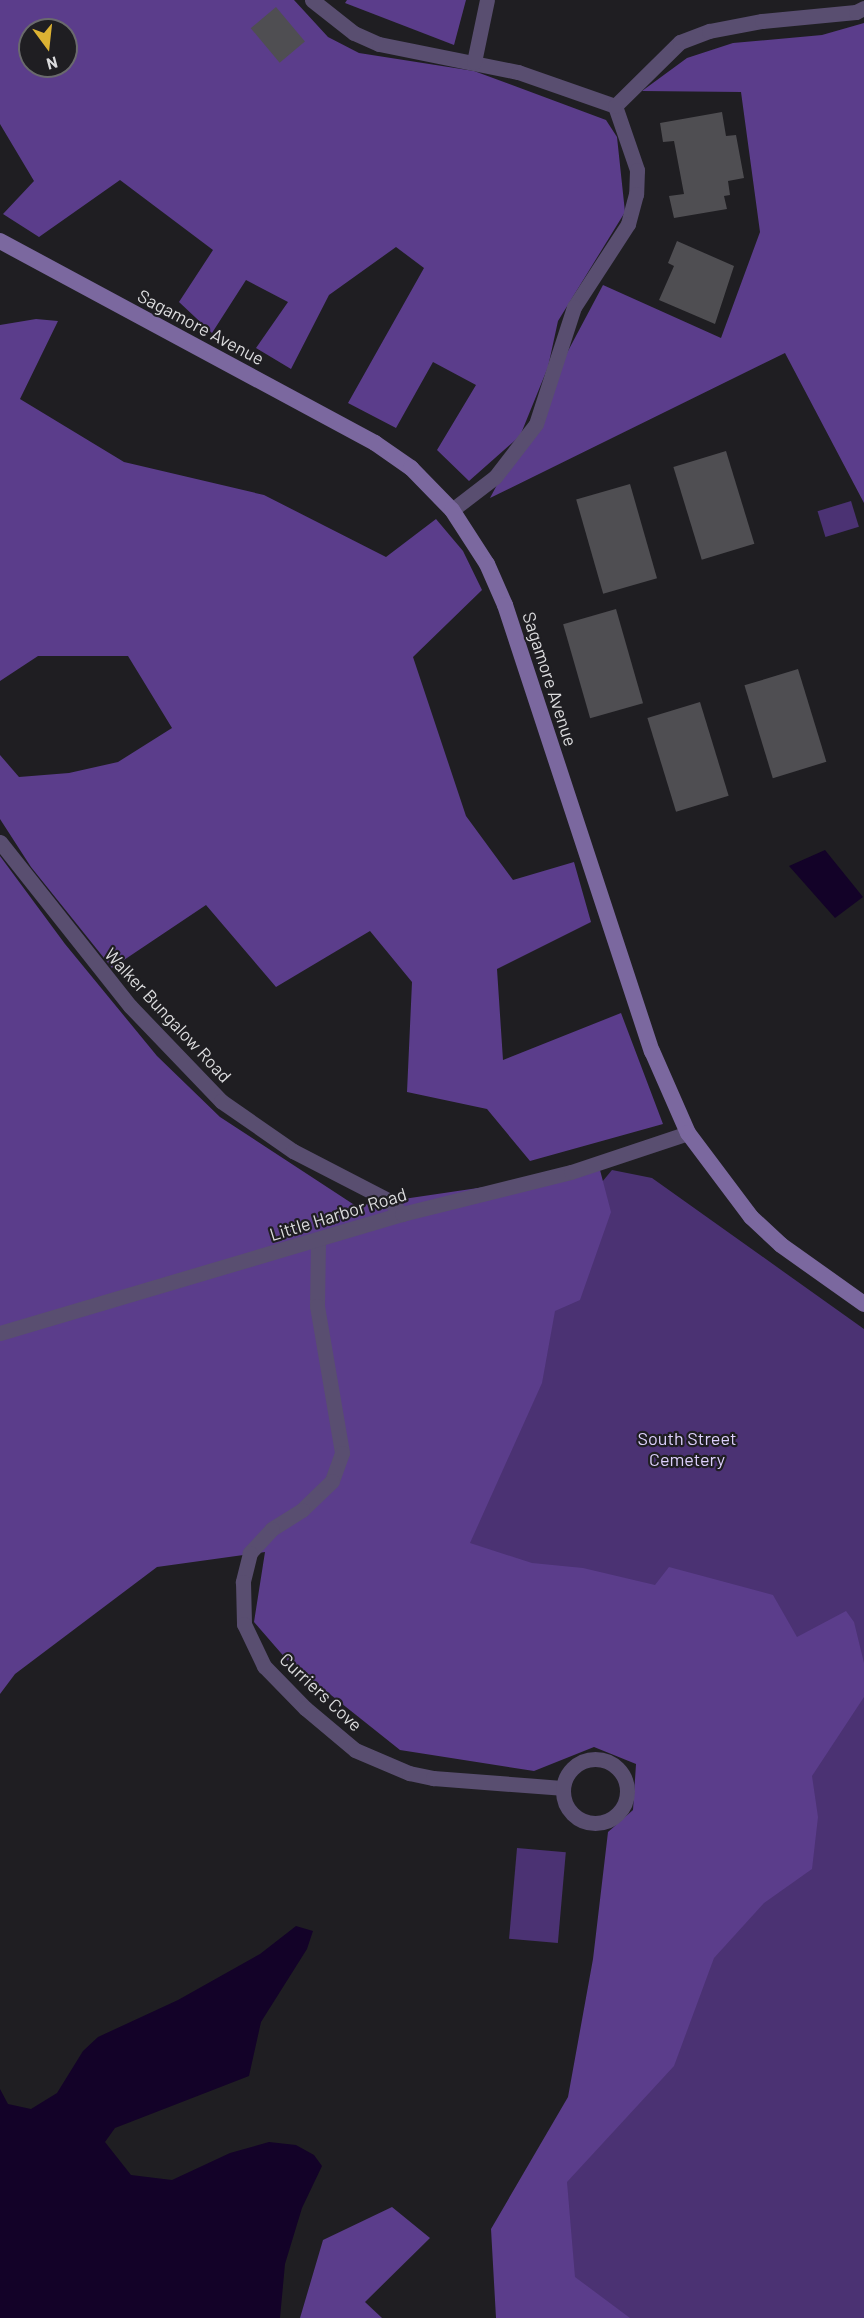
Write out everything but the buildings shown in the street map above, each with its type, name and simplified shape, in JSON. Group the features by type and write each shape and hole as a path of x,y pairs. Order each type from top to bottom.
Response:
{"main road":[{"name":"Sagamore Avenue","path":"0,241 375,443 411,468 452,510 487,564 505,605 652,1051 688,1133 757,1223 805,1263 864,1304"}],"street":[{"path":"312,0 354,33 379,44 474,62 562,84 615,106 637,170 636,194 628,224 574,308 549,394 527,440 495,477 452,510"},
{"path":"474,62 487,0"},
{"path":"615,106 680,42 709,31 752,23 864,8"},
{"name":"Walker Bungalow Road","path":"0,842 130,1006 221,1101 293,1151 388,1200 402,1214"},
{"name":"Little Harbor Road","path":"0,1333 318,1242 402,1214 571,1172 688,1133"},
{"name":"Curriers Cove","path":"318,1242 317,1306 342,1453 332,1481 302,1510 272,1529 250,1553 243,1582 244,1624 264,1666 305,1708 355,1750 409,1773 433,1778 562,1788"},
{"path":"600,1760 619,1769 627,1789 626,1799 614,1817 594,1824 575,1817 567,1809 562,1788 565,1778 579,1763 600,1760"}],"green space":[{"path":"851,501 859,527 825,537 818,511"},
{"name":"South Street Cemetery","path":"612,1170 652,1178 864,1329 864,2318 625,2318 573,2279 552,2201 766,1878 458,1545 602,1182"},
{"path":"517,1848 566,1852 558,1943 509,1939"}],"shaded area":[{"path":"0,0 294,0 328,37 359,53 474,71 606,120 617,137 625,212 558,321 548,367 520,436 469,481 437,450 476,385 433,362 396,428 348,403 424,268 396,247 329,295 291,369 256,348 288,302 246,280 212,333 179,302 213,250 120,180 39,237 3,214 34,181 0,124"},
{"path":"347,0 466,0 454,45 345,3"},
{"path":"864,23 864,503 785,353 490,498 603,285 721,338 760,232 741,92 642,91 687,58 733,43 822,35"},
{"path":"36,319 58,321 20,399 124,462 264,495 386,557 436,519 463,551 482,590 413,657 466,816 513,880 574,862 591,922 497,969 503,1060 621,1013 663,1124 530,1161 487,1109 407,1092 412,982 370,931 276,987 206,905 112,968 31,867 0,819 0,755 19,777 69,773 118,762 172,728 128,656 38,656 0,681 0,325"},
{"path":"825,850 863,897 835,918 789,866"},
{"path":"0,856 65,944 157,1056 220,1117 356,1206 600,1170 611,1212 580,1300 555,1311 542,1383 470,1543 532,1563 583,1568 655,1585 669,1567 773,1595 797,1637 846,1611 854,1622 864,1663 864,1697 812,1776 818,1817 812,1869 764,1903 714,1958 674,2066 567,2182 575,2277 630,2318 496,2318 491,2229 568,2097 593,1959 608,1832 633,1810 636,1764 594,1747 534,1771 400,1750 287,1660 254,1622 265,1552 157,1567 15,1674 0,1694"},
{"path":"296,1926 313,1931 307,1949 261,2022 249,2076 115,2128 105,2142 131,2175 172,2180 230,2153 269,2142 296,2145 314,2155 322,2166 302,2208 285,2264 280,2318 0,2318 0,2089 8,2104 31,2109 57,2093 83,2051 98,2037 178,2000 260,1954"},
{"path":"392,2207 430,2238 365,2302 382,2318 300,2318 323,2240"}]}
